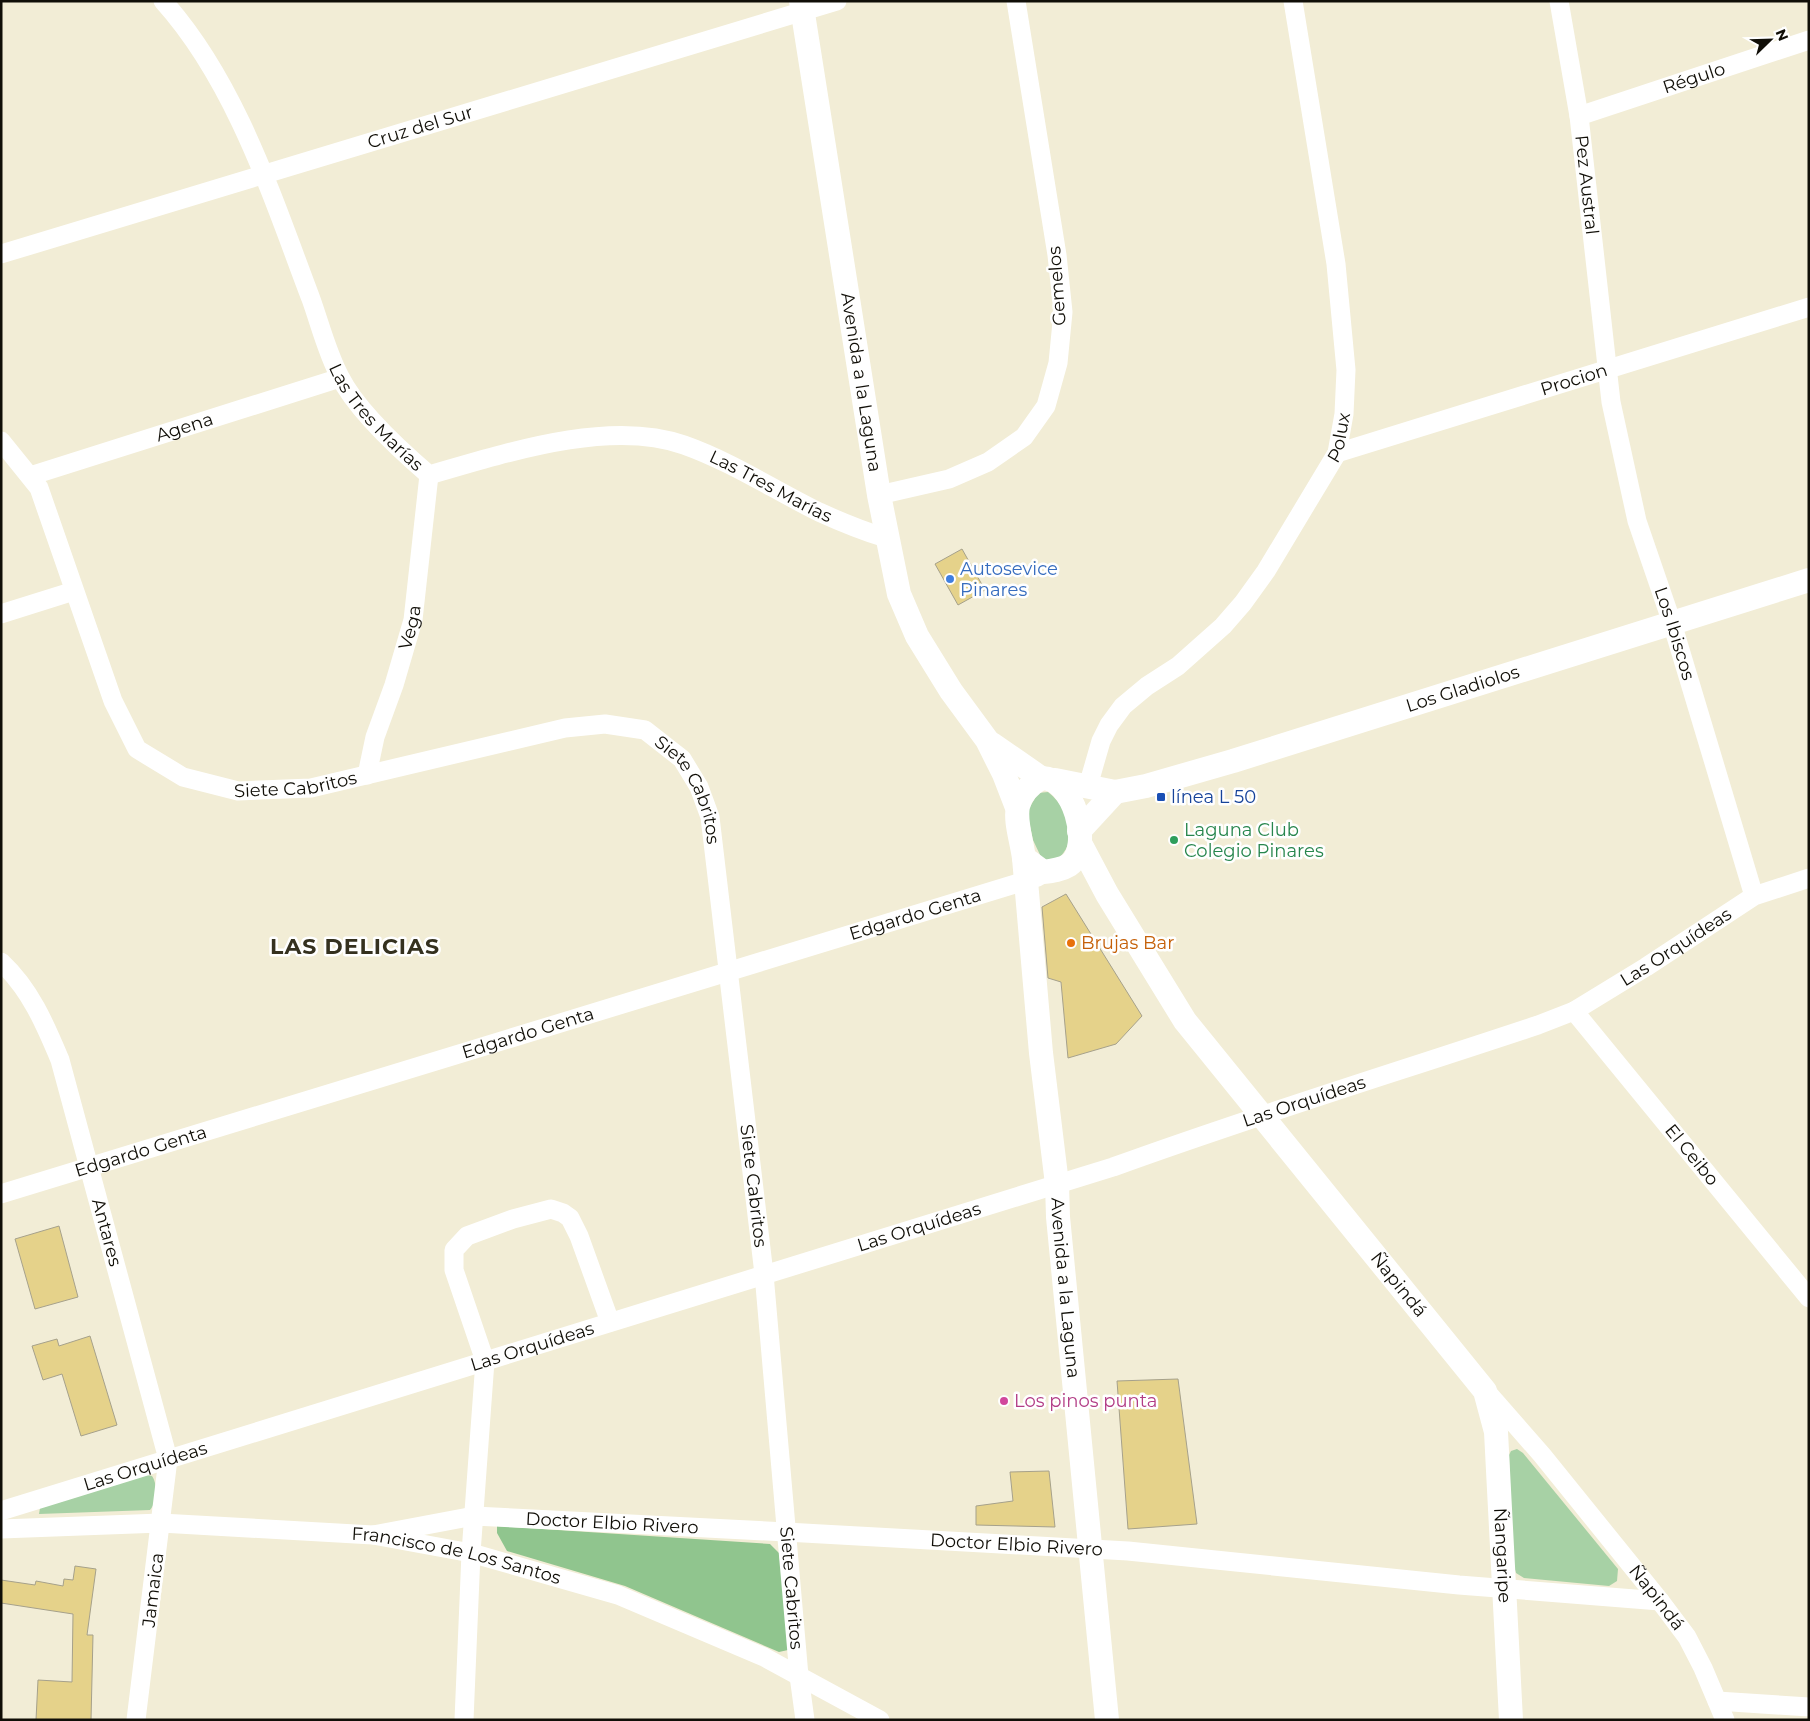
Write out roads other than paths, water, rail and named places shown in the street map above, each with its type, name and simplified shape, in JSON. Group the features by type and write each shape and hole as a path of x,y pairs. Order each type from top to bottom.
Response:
{"street":[{"name":"Las Tres Marías","path":"163,1 195,44 234,108 264,174 340,378 367,414 399,449 429,475 507,453 582,438 637,434 683,444 734,467 854,528 886,538"},
{"name":"Cruz del Sur","path":"1,254 802,7 837,1"},
{"name":"Gemelos","path":"879,495 949,479 988,462 1024,437 1046,406 1058,363 1063,312 1058,264 1016,1"},
{"name":"Polux","path":"1088,786 1101,741 1109,725 1123,706 1147,686 1178,666 1223,626 1243,603 1266,571 1337,453 1344,414 1346,370 1336,264 1293,1"},
{"name":"Pez Austral","path":"1559,1 1579,116 1607,369"},
{"name":"Avenida a la Laguna","path":"802,7 886,538 900,594 917,636 986,740 1004,774 1016,805"},
{"name":"Régulo","path":"1579,116 1809,40"},
{"name":"Procion","path":"1337,453 1809,307"},
{"name":"Los Ibiscos","path":"1607,369 1611,402 1637,521 1672,623 1754,896"},
{"name":"Agena","path":"30,476 340,378"},
{"name":"Siete Cabritos","path":"1,441 39,488 113,701 137,749 183,777 238,791 311,788 565,728 606,724 645,730 682,759 699,787 710,817 730,972 764,1274 786,1532 806,1720"},
{"name":"Vega","path":"366,775 375,738 394,686 413,620 429,475"},
{"name":"Los Gladiolos","path":"1048,779 1115,792 1146,786 1233,761 1809,580"},
{"path":"1,614 74,591"},
{"name":"Avenida a la Laguna","path":"986,740 1048,779"},
{"path":"1080,837 1074,806 1067,792 1048,779 1025,790 1016,805 1025,870 1043,872 1056,871 1070,864 1080,837 1115,792"},
{"name":"Ñapindá","path":"1080,837 1108,894 1185,1021 1485,1391 1542,1455 1660,1601 1687,1637 1703,1668 1724,1720"},
{"name":"Avenida a la Laguna","path":"1025,870 1057,1184 1107,1720"},
{"name":"Edgardo Genta","path":"1,1194 730,972 1025,870"},
{"name":"Las Orquídeas","path":"1,1511 1113,1167 1214,1130 1262,1117 1538,1025 1574,1011 1646,967 1754,896 1809,878"},
{"name":"Antares","path":"1,962 14,974 40,1013 60,1060 168,1459"},
{"name":"El Ceibo","path":"1574,1011 1809,1298"},
{"path":"464,1720 474,1516 485,1361 454,1270 454,1250 467,1236 513,1219 551,1209 563,1213 570,1218 610,1322"},
{"name":"Ñangaripe","path":"1485,1391 1496,1432 1511,1720"},
{"name":"Jamaica","path":"136,1720 168,1459"},
{"name":"Doctor Elbio Rivero","path":"374,1535 474,1516 786,1532 1090,1549 1660,1601"},
{"name":"Francisco de Los Santos","path":"1,1529 161,1523 374,1535 472,1553 618,1595 764,1657 880,1720"},
{"path":"1717,1701 1809,1707"}],"place":[{"name":"Autosevice Pinares","path":"950,579"},
{"name":"línea L 50","path":"1161,797"},
{"name":"Laguna Club Colegio Pinares","path":"1174,840"},
{"name":"Brujas Bar","path":"1071,943"},
{"name":"Los pinos punta","path":"1004,1401"}],"district":[{"name":"LAS DELICIAS","path":"355,946"}]}
